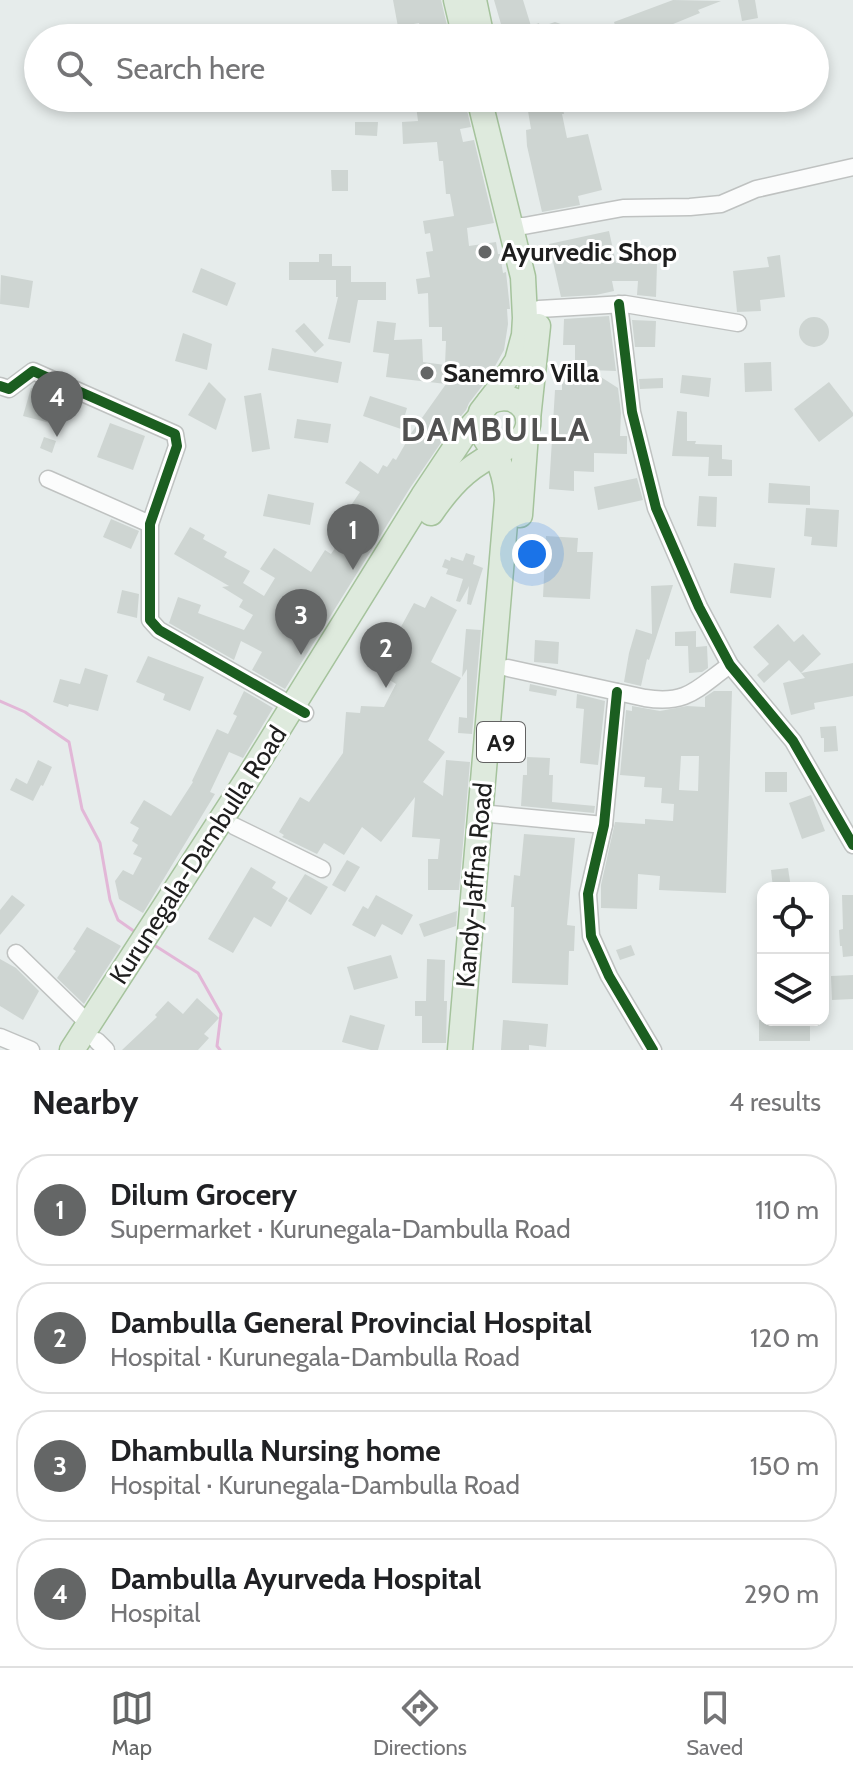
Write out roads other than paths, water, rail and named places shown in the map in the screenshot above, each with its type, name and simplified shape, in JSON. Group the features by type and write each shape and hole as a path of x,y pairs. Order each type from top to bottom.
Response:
{"highway":[{"path":"456,0 462,24"},
{"path":"474,0 479,24"},
{"name":"Kandy-Jaffna Road","path":"473,1050 507,500 502,430 535,366 539,309 532,259 517,226 483,112"},
{"name":"Kandy-Jaffna Road","path":"487,813 508,668 502,430 524,335 525,309 517,226 497,112"},
{"name":"Kurunegala-Dambulla Road","path":"72,1050 96,1041 141,959 334,654 455,481 479,462 502,430"},
{"name":"Kurunegala-Dambulla Road","path":"334,654 423,496 463,436 502,430"},
{"path":"455,481 491,477 501,484 507,500"},
{"name":"Kurunegala-Dambulla Road","path":"162,927 234,826 299,709"},
{"name":"Kandy-Jaffna Road","path":"460,1050 484,854"}],"street":[{"path":"517,226 623,208 721,204 756,189 853,167"},
{"path":"539,309 619,304 738,323"},
{"path":"619,304 632,412 656,508 699,607 730,665 793,741 853,845"},
{"path":"0,386 9,389 33,371 175,434 177,446 150,524 150,620 159,630 299,709"},
{"path":"48,479 150,524"},
{"path":"508,668 656,700 681,699 730,665"},
{"path":"617,692 604,825 588,894 591,936 609,976 653,1050"},
{"path":"487,813 604,825"},
{"path":"234,826 322,869"},
{"path":"16,953 96,1041"},
{"path":"0,1037 31,1050"}],"waterway":[{"path":"0,701 25,712 69,742 82,809 100,843 110,900 118,920 138,934"},
{"path":"154,945 198,973 221,1014 217,1046 220,1050"}],"place":[{"name":"Ayurvedic Shop","path":"485,252"},
{"name":"Sanemro Villa","path":"427,373"},
{"name":"Dambulla Ayurveda Hospital","path":"57,437"},
{"name":"Dilum Grocery","path":"353,570"},
{"name":"Dhambulla Nursing home","path":"301,655"},
{"name":"Dambulla General Provincial Hospital","path":"386,688"}],"district":[{"name":"DAMBULLA","path":"496,429"}]}
